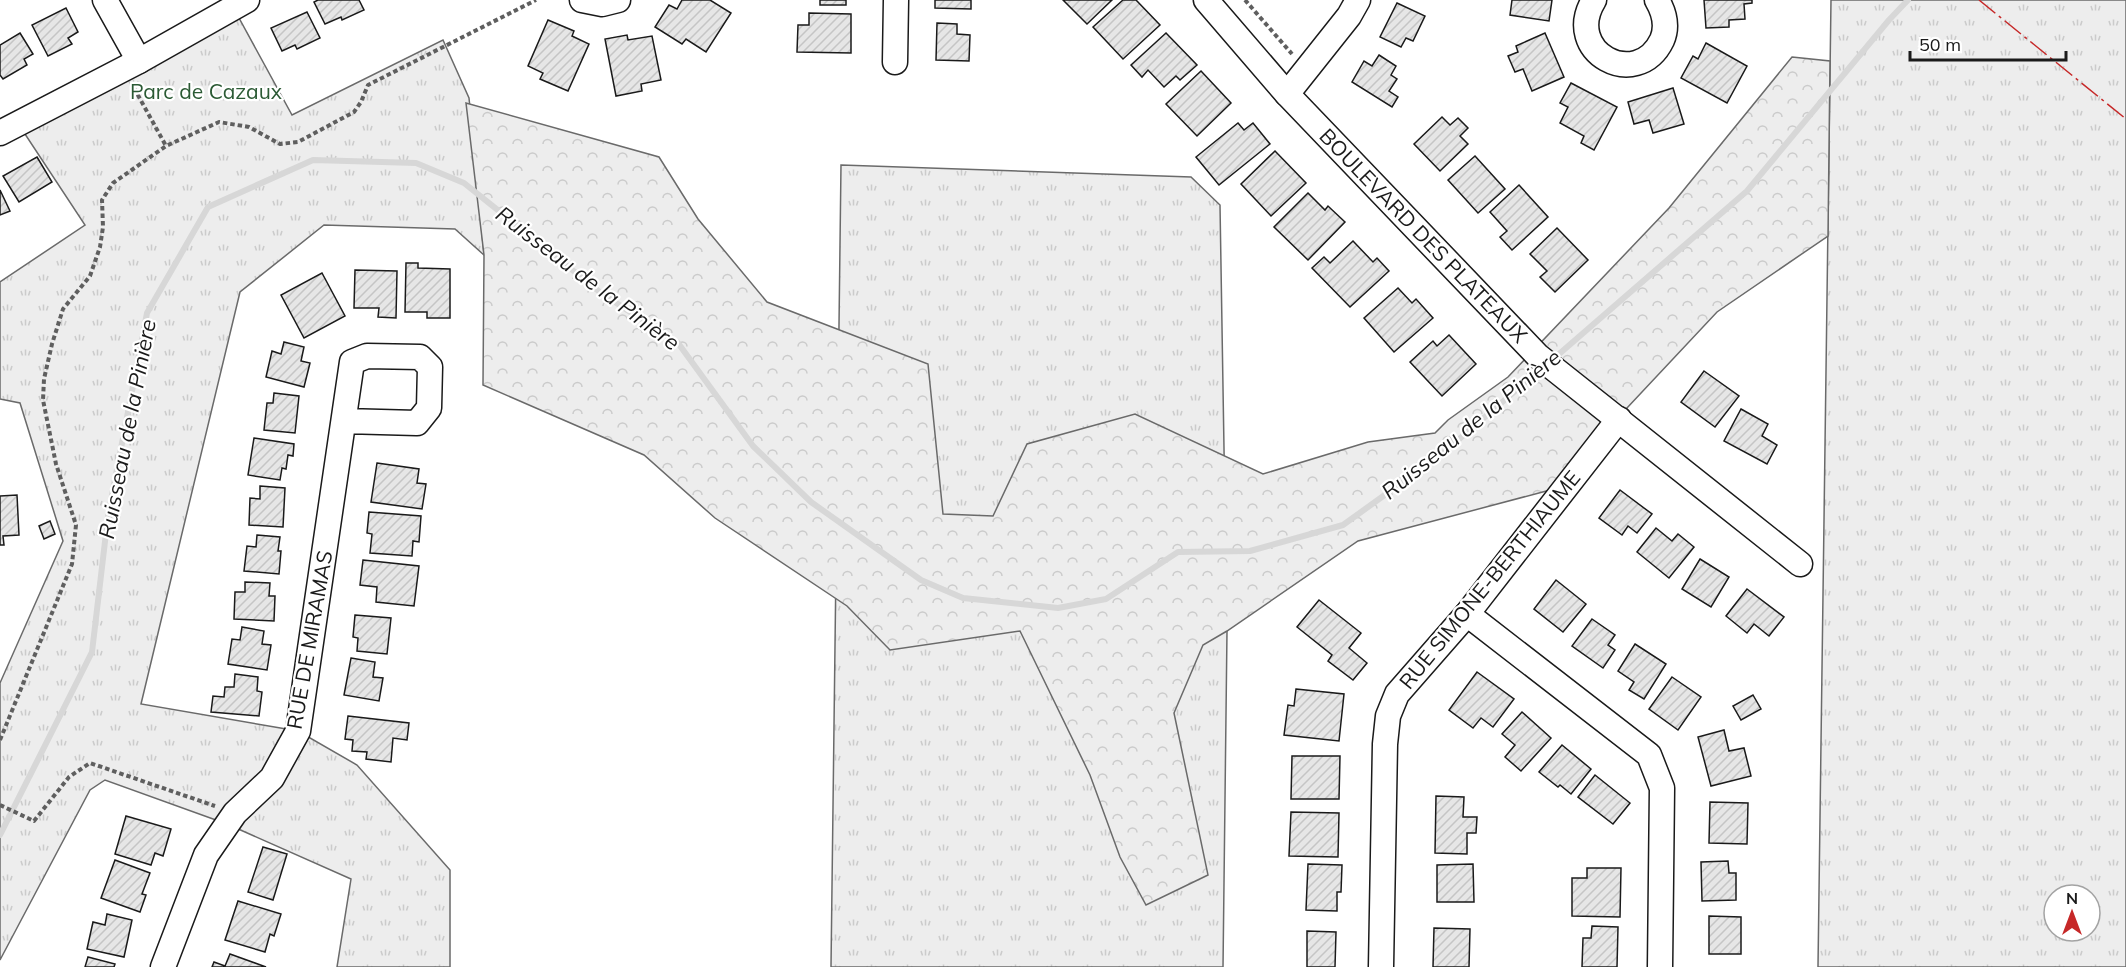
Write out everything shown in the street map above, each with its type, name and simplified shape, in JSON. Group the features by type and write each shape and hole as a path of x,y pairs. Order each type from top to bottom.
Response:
{"street":[{"path":"105,0 131,65"},
{"path":"0,133 131,65 247,0"},
{"path":"582,0 602,4 618,0"},
{"path":"895,62 896,0"},
{"name":"BOULEVARD DES PLATEAUX","path":"1206,0 1287,94 1538,356 1800,564"},
{"path":"1287,94 1349,16 1358,0"},
{"path":"1594,0 1588,9 1585,22 1592,46 1611,62 1623,64 1636,63 1648,58 1658,48 1664,36 1665,22 1657,0"},
{"name":"RUE SIMONE-BERTHIAUME","path":"1381,967 1384,744 1388,716 1397,694 1467,614 1619,419"},
{"name":"RUE DE MIRAMAS","path":"163,967 207,855 235,813 272,778 298,731 344,421"},
{"path":"1467,614 1649,755 1662,788 1660,967"}],"path":[{"path":"0,740 72,564 75,525 56,464 44,400 44,379 63,309 90,276 100,247 103,227 102,200 113,183 166,146 219,122 249,127 280,144 298,142 354,112 368,85 536,0"},
{"path":"1245,0 1306,70"},
{"path":"131,65 166,146"},
{"path":"0,805 34,821 69,777 90,763 235,813"}],"green space":[{"path":"1831,0 2126,0 2126,967 1818,967"},
{"name":"Parc de Cazaux","path":"233,7 292,115 443,40 469,98 484,255 455,229 324,225 240,292 141,704 298,731 357,765 450,870 450,967 337,967 351,879 227,824 105,780 90,790 0,960 0,683 63,541 20,403 0,399 0,282 85,225 21,128"},
{"path":"1792,57 1830,61 1828,236 1717,312 1550,490 1358,541 1203,645 1174,713 1208,875 1146,905 1120,857 1090,775 1020,631 890,650 847,606 715,518 644,455 483,385 484,255 466,103 659,157 698,219 767,302 928,364 943,514 993,516 1027,444 1135,414 1263,474 1368,442 1435,433 1448,420 1508,377 1669,208"},
{"path":"841,165 1191,177 1220,205 1227,631 1223,967 831,967"}],"building":[{"path":"318,0 359,0 364,10 342,20 341,17 325,24 314,2"},
{"path":"682,0 710,0 731,13 706,52 686,39 682,44 655,27 669,5 677,9"},
{"path":"820,0 846,0 846,5 820,5"},
{"path":"935,0 971,0 971,9 935,8"},
{"path":"1063,0 1112,0 1087,24"},
{"path":"1123,0 1136,0 1160,25 1123,59 1093,27"},
{"path":"1512,0 1552,0 1549,21 1510,15"},
{"path":"1704,0 1752,0 1752,3 1744,4 1745,19 1729,20 1729,27 1706,28"},
{"path":"1397,3 1425,16 1413,41 1406,38 1401,47 1380,37"},
{"path":"66,8 78,32 68,38 72,44 48,56 32,25"},
{"path":"307,12 320,38 297,49 295,45 282,51 271,28"},
{"path":"809,13 851,14 851,53 797,52 798,25 809,25"},
{"path":"548,20 574,31 572,36 589,44 568,91 540,79 543,73 528,66"},
{"path":"937,23 957,24 957,34 970,35 969,61 936,60"},
{"path":"20,33 33,54 24,59 27,65 3,79 0,75 0,45"},
{"path":"1166,33 1197,65 1180,80 1176,76 1164,87 1148,70 1142,77 1131,65"},
{"path":"1545,33 1564,77 1532,91 1523,69 1515,72 1508,56 1518,52 1516,46"},
{"path":"627,35 628,40 652,36 661,80 641,84 642,91 616,96 605,39"},
{"path":"1706,43 1747,66 1727,103 1681,78 1693,56 1698,59"},
{"path":"1379,55 1396,66 1391,75 1397,79 1389,91 1398,97 1392,107 1352,82 1364,61 1372,66"},
{"path":"1201,71 1231,103 1197,136 1166,104"},
{"path":"1571,83 1617,107 1594,150 1581,143 1584,136 1560,123 1568,107 1560,103"},
{"path":"1673,88 1684,124 1653,133 1649,120 1634,124 1628,102"},
{"path":"1442,117 1450,125 1458,118 1468,128 1460,136 1468,144 1440,171 1414,144"},
{"path":"1238,123 1244,130 1253,123 1270,144 1219,185 1196,157"},
{"path":"1275,151 1306,183 1271,216 1241,184"},
{"path":"1475,156 1505,189 1478,213 1448,180"},
{"path":"37,157 52,182 19,202 3,176"},
{"path":"1519,185 1548,217 1512,250 1500,237 1507,231 1490,212"},
{"path":"0,190 10,211 0,215"},
{"path":"1308,193 1325,210 1328,206 1345,222 1308,260 1274,227"},
{"path":"1557,228 1588,260 1555,292 1540,277 1547,271 1530,254"},
{"path":"1353,241 1373,262 1377,258 1389,271 1350,307 1312,268 1324,257 1330,263"},
{"path":"406,263 418,263 418,268 450,269 450,318 427,318 427,312 405,312"},
{"path":"355,270 397,271 396,318 378,317 379,308 354,308"},
{"path":"322,273 345,316 304,338 281,295"},
{"path":"1398,288 1412,303 1416,299 1433,318 1394,352 1364,318"},
{"path":"1449,335 1476,364 1442,396 1410,362 1433,341 1437,346"},
{"path":"284,342 304,347 301,361 310,363 304,387 266,377 272,351 281,354"},
{"path":"1704,371 1739,396 1715,427 1681,402"},
{"path":"274,393 299,396 295,433 264,430 267,403 273,403"},
{"path":"1741,409 1768,424 1762,436 1777,445 1767,464 1724,441"},
{"path":"254,438 294,444 293,456 288,455 286,469 282,468 280,480 248,475"},
{"path":"377,463 419,469 417,483 426,484 422,509 371,502"},
{"path":"260,486 285,488 283,527 249,525 250,498 260,499"},
{"path":"1620,490 1652,514 1637,533 1628,526 1622,535 1599,518"},
{"path":"17,495 19,535 3,536 4,545 0,545 0,496"},
{"path":"369,512 421,516 419,542 413,541 412,556 370,553 372,534 367,533"},
{"path":"50,521 55,534 44,539 39,526"},
{"path":"1656,528 1672,541 1678,534 1694,547 1669,578 1637,552"},
{"path":"257,535 280,537 279,574 244,571 247,546 256,547"},
{"path":"1700,559 1729,577 1711,607 1682,589"},
{"path":"363,560 419,566 414,606 376,602 377,587 360,585"},
{"path":"1556,580 1586,604 1563,632 1534,609"},
{"path":"245,582 270,583 269,596 275,596 274,621 234,619 235,592 245,592"},
{"path":"1747,589 1784,617 1769,636 1754,624 1747,633 1726,616"},
{"path":"1319,600 1361,633 1349,648 1367,663 1353,680 1328,661 1332,655 1297,627"},
{"path":"355,615 391,618 387,654 357,651 358,638 353,637"},
{"path":"1592,619 1615,635 1608,645 1615,650 1603,668 1572,646"},
{"path":"242,627 264,631 262,644 271,645 267,670 228,664 232,639 240,640"},
{"path":"1635,644 1666,664 1644,699 1629,690 1634,682 1618,671"},
{"path":"351,658 375,662 373,677 383,678 379,701 344,695"},
{"path":"1477,672 1514,699 1493,727 1481,718 1473,728 1449,710"},
{"path":"235,674 258,677 257,691 262,692 259,716 211,712 213,696 224,697 225,687 234,687"},
{"path":"1672,677 1701,697 1678,730 1649,709"},
{"path":"1296,689 1344,694 1339,741 1284,735 1288,705 1294,706"},
{"path":"1753,695 1761,709 1741,720 1733,706"},
{"path":"1522,712 1551,738 1521,771 1505,757 1515,745 1502,734"},
{"path":"348,716 409,723 407,740 393,738 391,762 366,759 367,752 352,751 353,740 345,739"},
{"path":"1724,730 1729,751 1744,748 1751,776 1711,786 1698,737"},
{"path":"1562,745 1591,769 1571,794 1539,772"},
{"path":"1292,756 1340,756 1339,799 1291,799"},
{"path":"1595,775 1630,803 1613,824 1578,797"},
{"path":"1436,796 1464,797 1463,817 1477,817 1476,833 1467,833 1467,854 1435,853"},
{"path":"1710,802 1748,803 1747,844 1709,843"},
{"path":"1291,812 1339,813 1338,857 1289,856"},
{"path":"126,816 171,829 163,856 155,853 151,865 115,854"},
{"path":"263,847 287,854 273,900 248,892"},
{"path":"115,860 150,873 142,894 146,895 140,912 101,898"},
{"path":"1728,861 1729,873 1736,873 1736,900 1702,901 1701,862"},
{"path":"1308,864 1342,865 1341,892 1337,892 1337,911 1306,910"},
{"path":"1473,864 1474,902 1437,902 1437,865"},
{"path":"1587,868 1621,868 1620,917 1572,916 1572,878 1587,878"},
{"path":"238,901 281,914 274,936 270,934 265,952 225,940"},
{"path":"107,914 132,920 124,957 87,949 93,922 105,925"},
{"path":"1709,916 1741,917 1741,954 1709,954"},
{"path":"1592,926 1618,927 1617,967 1582,967 1583,938 1591,938"},
{"path":"1434,928 1470,929 1469,967 1433,967"},
{"path":"1307,931 1336,932 1335,967 1307,967"},
{"path":"230,954 266,967 212,967 214,962 225,966"},
{"path":"88,957 115,964 114,967 85,967"}],"waterway":[{"name":"Ruisseau de la Pinière","path":"1551,361 1747,191 1908,0"},
{"name":"Ruisseau de la Pinière","path":"0,835 92,652 108,516 147,313 208,207 313,160 416,163 464,183 601,293 678,343 753,446 811,502 921,580 963,598 1058,608 1106,599 1178,552 1250,551 1343,525 1443,453 1543,367"}],"power":[{"path":"1979,0 2126,119"}]}
